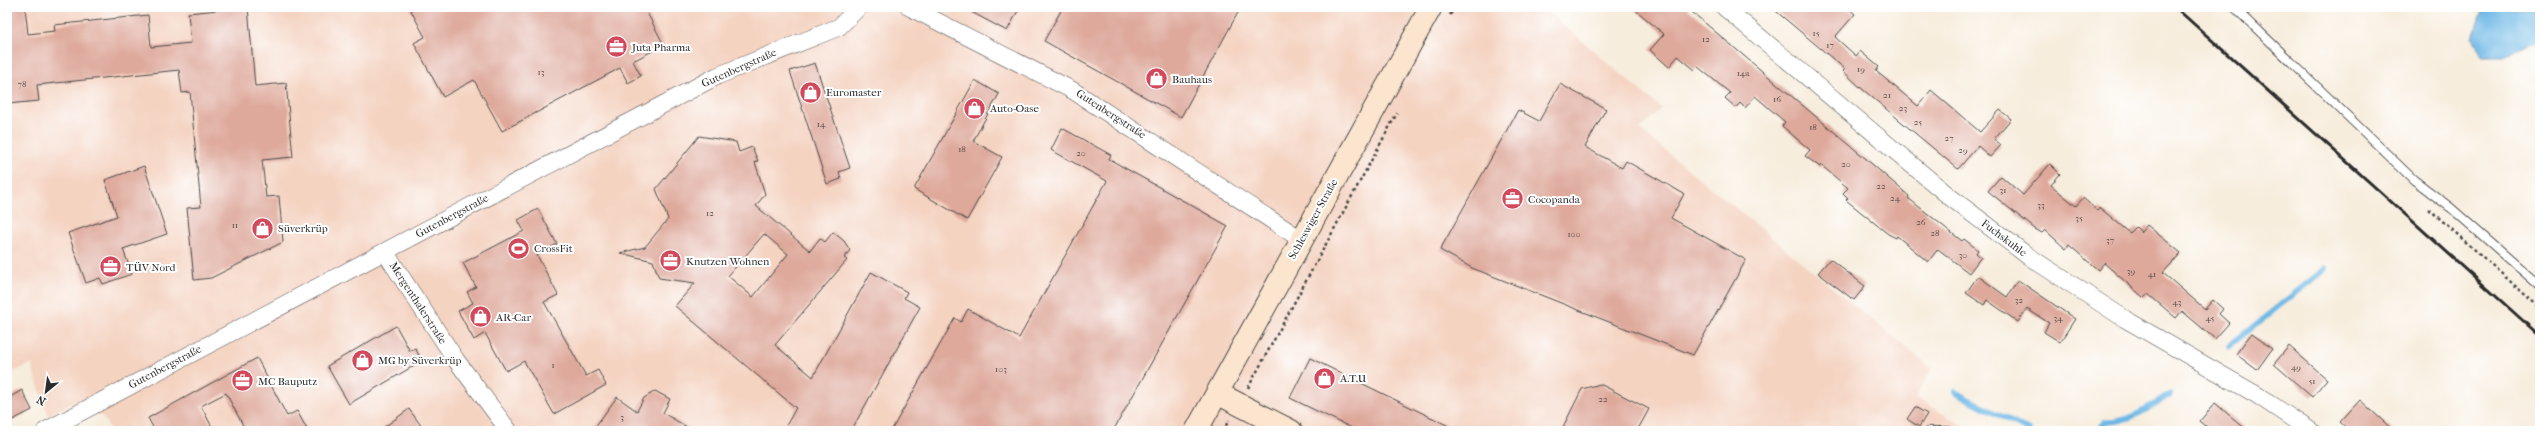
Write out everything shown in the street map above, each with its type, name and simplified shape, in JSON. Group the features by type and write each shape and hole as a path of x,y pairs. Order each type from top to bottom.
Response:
{"main road":[{"name":"Schleswiger Straße","path":"1196,431 1431,7"},
{"path":"1217,393 1291,431"}],"street":[{"name":"Gutenbergstraße","path":"45,431 717,76 839,27 859,7"},
{"name":"Gutenbergstraße","path":"909,7 1072,90 1302,240"},
{"name":"Fuchskuhle","path":"1724,7 1950,197 2028,256 2125,319 2257,394 2311,431"},
{"name":"Mergenthalerstraße","path":"384,252 456,360 509,431"}],"lane":[{"path":"2234,7 2414,180 2451,208 2540,286"},
{"path":"1930,431 1950,431"}],"path":[{"path":"1447,21 1455,7"},
{"path":"1223,431 1398,111"},
{"path":"2424,205 2540,308"}],"shaded area":[{"path":"7,7 1542,7 1661,108 1640,130 1932,369 1915,397 1972,431 111,431 103,417 75,402 48,415 31,364 7,375"}],"water":[{"path":"2483,7 2540,7 2540,39 2504,56 2482,56 2473,37"}],"building":[{"path":"7,7 25,7 28,34 55,31 54,25 148,15 151,47 191,43 188,13 248,7 255,86 286,83 293,157 262,160 266,197 279,196 283,242 211,278 194,280 187,208 201,207 190,92 182,93 179,70 37,85 39,101 7,104"},
{"path":"409,7 644,7 664,45 633,61 641,76 628,83 620,68 502,131 474,80 443,97 414,43 425,37"},
{"path":"962,7 1020,7 1007,31"},
{"name":"Bauhaus","path":"1063,7 1241,7 1181,117 1044,41"},
{"path":"1632,7 1686,7 1865,158 1909,196 1908,198 1962,241 1964,239 1978,250 1976,253 1981,257 1969,273 1938,249 1928,262 1897,236 1896,238 1888,234 1846,200 1848,198 1843,193 1848,188 1821,165 1820,167 1805,156 1810,150 1782,126 1785,122 1755,96 1745,108 1740,103 1736,108 1725,98 1730,93 1698,67 1695,70 1678,56 1669,67 1650,50 1664,34"},
{"path":"1771,7 1847,7 1855,14 1835,37 1856,56 1860,51 1879,67 1876,71 1918,106 1931,90 1980,132 2000,110 2011,119 1994,139 2001,145 1990,157 1978,146 1958,169 1861,88 1843,71 1845,69"},
{"path":"815,63 850,168 839,172 841,179 827,184 790,71"},
{"path":"975,80 999,94 973,141 1002,157 967,220 914,189"},
{"path":"1560,84 1606,109 1585,147 1622,168 1626,161 1684,194 1671,218 1746,260 1693,355 1472,268 1440,250 1518,110 1539,121"},
{"path":"1062,128 1111,155 1109,159 1228,226 1113,431 891,431 955,318 961,322 968,309 1019,338 1107,181 1051,150"},
{"path":"699,136 736,142 739,152 752,147 758,161 755,162 765,194 756,206 810,251 820,238 825,242 833,232 844,241 850,250 844,258 847,260 775,345 813,377 871,272 907,292 904,298 920,307 851,431 783,431 796,408 675,306 695,283 659,278 653,261 620,253 645,247 668,219 656,189","holes":["764,234 788,254 753,297 728,276"]},
{"path":"2050,164 2060,174 2051,185 2076,206 2083,198 2098,211 2100,208 2130,233 2136,227 2141,232 2147,225 2181,253 2163,273 2205,309 2213,300 2223,309 2219,314 2229,323 2215,339 2182,311 2176,318 2148,294 2144,298 2104,263 2098,270 2069,245 2066,249 2045,230 2042,233 2035,229 1988,191 2001,176 2023,195"},
{"path":"144,166 167,234 123,249 132,274 103,284 100,278 86,283 68,233 117,216 105,180"},
{"path":"538,209 557,244 537,255 558,295 544,302 586,376 598,370 606,385 554,414 524,361 506,371 485,333 474,340 458,311 473,303 467,292 476,287 463,263 524,231 518,220"},
{"path":"1830,259 1865,286 1854,300 1818,273"},
{"path":"1978,276 2007,297 2018,280 2075,319 2060,342 2044,332 2049,323 2027,309 2018,322 1987,300 1984,305 1966,293"},
{"path":"396,326 410,351 415,348 422,361 349,404 327,366"},
{"path":"2251,334 2272,349 2257,370 2236,354"},
{"path":"2289,346 2327,379 2312,397 2274,364"},
{"path":"257,358 287,416 297,411 308,431 246,431 226,393 201,406 214,431 155,431 148,418"},
{"name":"A.T.U","path":"1310,358 1459,431 1358,431 1290,398"},
{"path":"1600,384 1649,409 1637,431 1561,431 1582,389"},
{"path":"22,390 32,410 7,423 7,399"},
{"path":"655,391 670,399 663,413 694,431 592,431 617,397 637,411 644,398"},
{"path":"2360,400 2394,431 2350,431 2340,422"},
{"path":"2215,403 2248,431 2212,431 2200,421"},
{"path":"1915,407 1927,414 1919,427 1907,419"},
{"path":"409,409 425,431 379,431"}],"waterway":[{"path":"2229,346 2325,269"},
{"path":"1955,392 2029,431"},
{"path":"2098,431 2104,422 2122,420 2139,414 2170,394"}],"railway":[{"path":"2175,7 2540,336"}],"place":[{"name":"Juta Pharma","path":"617,47"},
{"name":"Bauhaus","path":"1157,79"},
{"name":"Euromaster","path":"810,92"},
{"name":"Auto-Oase","path":"975,108"},
{"name":"Cocopanda","path":"1513,199"},
{"name":"Süverkrüp","path":"263,228"},
{"name":"CrossFit","path":"519,248"},
{"name":"Knutzen Wohnen","path":"671,261"},
{"name":"TÜV Nord","path":"110,267"},
{"name":"AR-Car","path":"480,317"},
{"name":"MG by Süverkrüp","path":"363,360"},
{"name":"A.T.U","path":"1325,378"},
{"name":"MC Bauputz","path":"243,381"}]}
